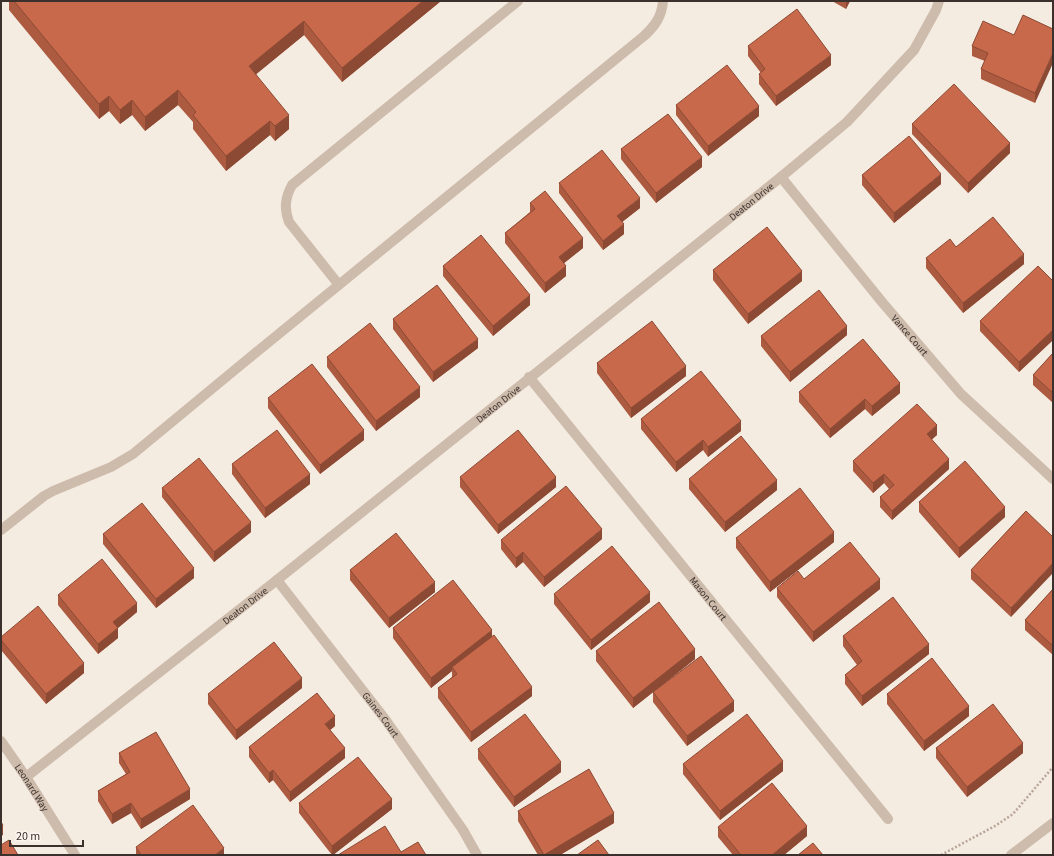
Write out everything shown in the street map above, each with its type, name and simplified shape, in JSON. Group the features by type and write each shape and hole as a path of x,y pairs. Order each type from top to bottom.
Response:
{"street":[{"path":"339,285 289,222 285,204 287,194 292,186 518,1"},
{"path":"1,530 53,490 111,467 133,454 644,36 654,27 660,16 663,1"},
{"name":"Deaton Drive","path":"26,777 277,580 781,177 847,122 914,50 936,10 939,1"},
{"name":"Vance Court","path":"781,177 882,302 961,394 1053,478"},
{"name":"Mason Court","path":"529,378 888,819"},
{"name":"Gaines Court","path":"277,580 385,719 463,830 476,855"},
{"name":"Leonard Way","path":"1,741 26,777 75,855"},
{"path":"1011,855 1053,823"}],"path":[{"path":"942,855 995,826 1013,814 1053,767"}],"building":[{"path":"14,1 423,1 342,68 304,21 249,66 289,115 275,126 270,121 226,156 193,115 196,112 178,90 145,117 132,100 120,110 109,96 99,104"},
{"path":"797,9 831,55 776,96 759,74 765,69 748,46"},
{"path":"1023,15 1053,29 1053,53 1035,93 981,69 988,53 972,46 983,21 1014,35"},
{"path":"727,65 759,106 708,146 676,105"},
{"path":"954,84 1010,143 968,183 912,124"},
{"path":"668,114 702,157 656,193 621,149"},
{"path":"909,136 941,174 894,213 862,175"},
{"path":"602,150 640,198 617,216 624,224 603,241 559,183"},
{"path":"545,191 583,238 559,257 566,266 545,283 505,233 535,209 530,203"},
{"path":"993,217 1024,254 963,303 926,258 950,239 956,247"},
{"path":"767,227 802,271 748,314 713,270"},
{"path":"481,235 530,295 493,326 443,266"},
{"path":"1038,266 1053,281 1053,330 1019,362 980,321"},
{"path":"437,285 478,339 433,372 393,319"},
{"path":"819,290 847,326 790,372 761,336"},
{"path":"652,321 686,366 631,408 597,363"},
{"path":"370,323 420,387 376,421 327,357"},
{"path":"863,339 900,383 872,406 865,399 830,429 799,392"},
{"path":"1053,353 1053,393 1033,375"},
{"path":"312,364 364,430 320,465 268,398"},
{"path":"701,371 741,421 708,447 703,440 676,462 641,419"},
{"path":"917,404 937,425 927,434 949,459 892,511 880,497 894,485 884,474 873,483 853,461"},
{"path":"277,430 310,474 265,508 232,464"},
{"path":"518,430 556,477 498,525 460,477"},
{"path":"741,436 777,480 725,522 689,479"},
{"path":"199,458 251,522 214,552 162,488"},
{"path":"965,461 1005,507 959,548 919,502"},
{"path":"566,486 602,529 544,577 523,552 516,558 501,540"},
{"path":"800,488 834,532 770,582 736,538"},
{"path":"142,503 194,568 156,599 103,534"},
{"path":"1026,511 1053,537 1053,563 1011,608 971,570"},
{"path":"396,533 435,582 389,618 350,570"},
{"path":"850,542 880,579 813,632 777,588 798,571 804,579"},
{"path":"612,546 650,592 591,640 554,594"},
{"path":"102,559 137,603 113,622 118,628 98,644 58,595"},
{"path":"453,580 492,630 431,678 393,628"},
{"path":"1053,589 1053,646 1025,620"},
{"path":"893,597 929,644 862,696 845,675 862,661 843,636"},
{"path":"659,602 695,649 633,698 596,651"},
{"path":"38,606 84,663 46,694 1,640 1,637"},
{"path":"494,635 532,687 471,732 438,688 457,674 452,667"},
{"path":"274,642 302,678 236,730 208,694"},
{"path":"701,656 734,701 687,736 653,692"},
{"path":"932,658 969,706 924,741 887,694"},
{"path":"317,693 335,716 325,724 345,748 290,792 273,770 269,773 249,747"},
{"path":"993,704 1023,743 967,787 936,748"},
{"path":"525,714 561,762 514,797 478,749"},
{"path":"747,714 783,761 720,811 683,764"},
{"path":"156,732 190,789 141,819 131,803 112,814 98,791 130,772 119,753"},
{"path":"358,757 392,799 332,846 299,803"},
{"path":"589,769 614,813 544,855 518,811"},
{"path":"772,783 807,826 772,855 741,855 718,827"},
{"path":"193,805 224,848 215,855 141,855 136,847"},
{"path":"385,826 401,852 418,842 426,855 338,855"},
{"path":"9,840 18,855 1,855 1,845"},
{"path":"598,840 609,855 577,855"},
{"path":"813,843 823,855 798,855"}]}
